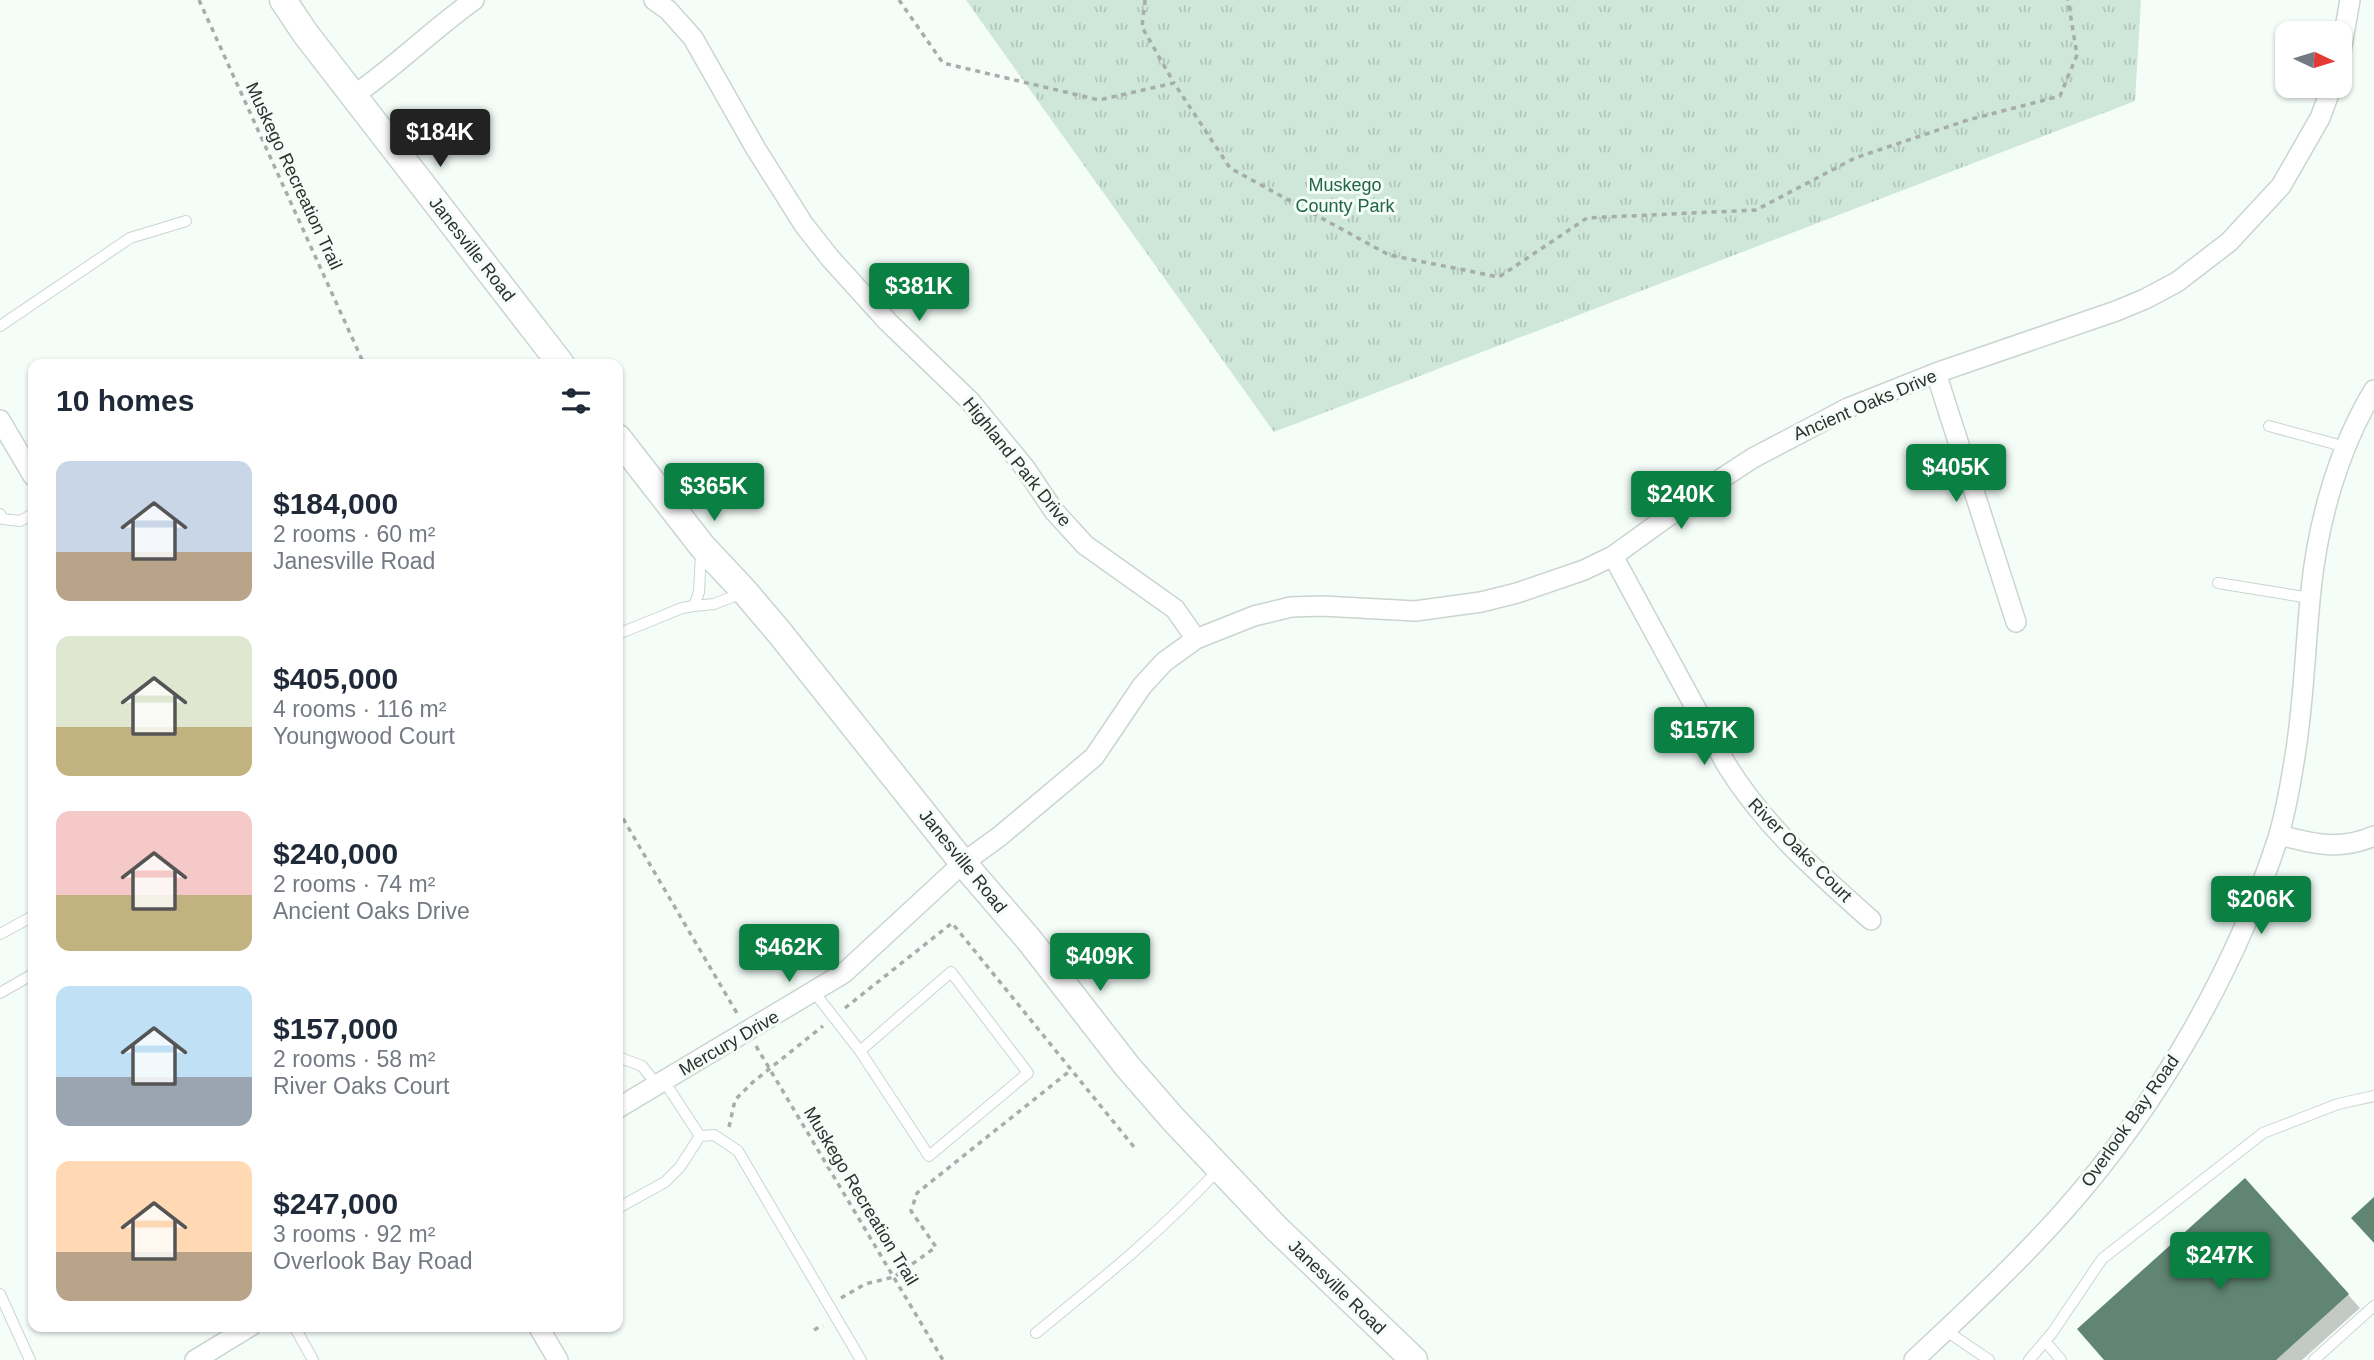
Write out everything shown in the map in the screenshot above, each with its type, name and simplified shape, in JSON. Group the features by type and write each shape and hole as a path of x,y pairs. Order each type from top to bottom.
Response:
{"main road":[{"name":"Janesville Road","path":"283,0 353,96 557,359"},
{"name":"Janesville Road","path":"623,444 702,546 745,592 963,863 1030,941 1127,1066 1277,1229 1414,1360"}],"street":[{"path":"353,96 474,0"},
{"name":"Highland Park Drive","path":"654,0 668,10 693,38 756,149 804,225 830,258 888,321 970,401 1025,468 1054,511 1085,545 1175,609 1196,639"},
{"path":"2346,21 2350,0"},
{"name":"Ancient Oaks Drive","path":"963,863 1000,836 1094,757 1142,686 1164,662 1196,639 1254,616 1291,607 1415,611 1482,603 1584,570 1613,556 1713,484 1764,452 1849,408 1936,373 2126,307 2177,282 2229,242 2281,186 2320,118 2328,98"},
{"path":"1936,373 2016,622"},
{"name":"Overlook Bay Road","path":"1914,1360 2009,1269 2064,1211 2114,1150 2174,1060 2236,945 2278,835 2299,732 2310,598 2324,516 2346,447 2374,390"},
{"path":"0,420 28,468"},
{"name":"River Oaks Court","path":"1613,556 1745,795 1790,846 1871,920"},
{"path":"2278,835 2318,845 2357,843 2374,836"},
{"name":"Mercury Drive","path":"623,1105 844,972 963,863"},
{"path":"195,1360 241,1332"},
{"path":"542,1332 558,1360"}],"lane":[{"path":"0,326 130,238 186,221"},
{"path":"2269,426 2346,447"},
{"path":"0,513 3,519 20,521 28,517"},
{"path":"694,606 699,592 702,546"},
{"path":"2218,583 2310,598"},
{"path":"623,632 682,608 715,604 745,592"},
{"path":"0,934 28,919"},
{"path":"814,992 860,1051 929,1156 1028,1073 951,972 860,1051"},
{"path":"0,993 28,977"},
{"path":"623,1059 642,1066 661,1083 700,1136"},
{"path":"2029,1360 2045,1342 2102,1259 2263,1133 2338,1104 2374,1096"},
{"path":"700,1136 714,1135 738,1151 861,1360"},
{"path":"623,1205 665,1182 680,1167 700,1136"},
{"path":"1036,1333 1180,1211 1219,1168"},
{"path":"0,1294 30,1360"},
{"path":"2314,1360 2374,1307"},
{"path":"1945,1330 1989,1360"},
{"path":"297,1332 313,1360"},
{"path":"2045,1342 2061,1360"}],"path":[{"name":"Muskego Recreation Trail","path":"199,0 362,359"},
{"path":"899,0 943,63 1098,100 1174,83"},
{"path":"1145,0 1142,27 1174,83 1230,168 1389,255 1499,276 1587,218 1756,210 1855,158 1968,120 2060,96 2077,55 2068,0"},
{"path":"623,819 742,1022"},
{"path":"728,1144 730,1117 735,1100 753,1082 952,923 1133,1147"},
{"name":"Muskego Recreation Trail","path":"756,1046 943,1360"},
{"path":"881,1280 894,1277 936,1247 911,1211 917,1193 1071,1070"}],"green space":[{"name":"Muskego County Park","path":"966,0 2141,0 2135,101 1274,432"}],"building":[{"path":"2245,1178 2349,1294 2276,1360 2104,1360 2077,1329"},
{"path":"2374,1197 2374,1243 2351,1218"}]}
